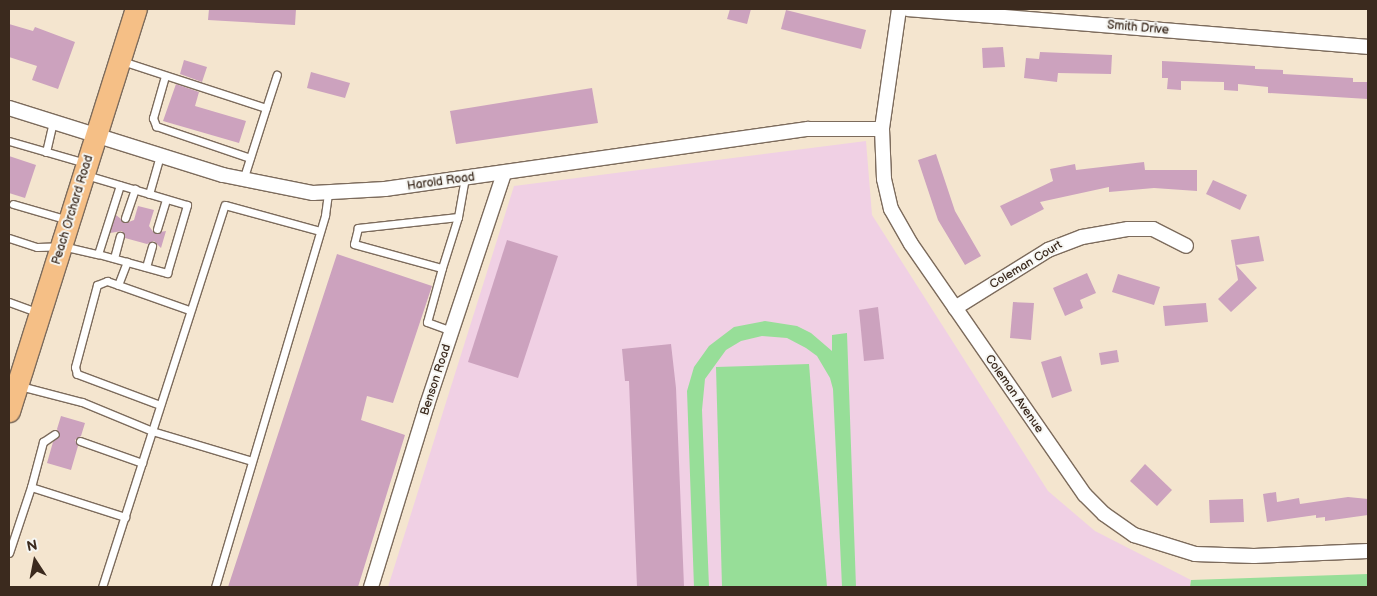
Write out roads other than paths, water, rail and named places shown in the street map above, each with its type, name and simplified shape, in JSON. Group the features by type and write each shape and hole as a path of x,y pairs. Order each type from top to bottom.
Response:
{"main road":[{"name":"Peach Orchard Road","path":"9,411 13,384 40,313 62,246 136,9"}],"street":[{"name":"Coleman Avenue","path":"900,9 882,129 884,179 891,209 911,244 1085,495 1128,531 1150,542 1195,554 1230,556 1368,552"},
{"name":"Smith Drive","path":"908,9 1368,47"},
{"name":"Harold Road","path":"9,108 243,180 284,189 328,193 504,173 808,129 882,129"},
{"name":"Benson Road","path":"371,587 504,173"},
{"name":"Coleman Court","path":"955,308 1048,250 1082,236 1128,229 1153,229 1186,246"}],"lane":[{"path":"120,60 266,108"},
{"path":"243,180 277,75"},
{"path":"165,76 153,118 156,126 250,158"},
{"path":"46,152 53,122"},
{"path":"9,141 46,152 120,185 187,205 167,273 62,246 37,247 9,238"},
{"path":"149,194 160,156"},
{"path":"452,331 426,322 458,217 465,178"},
{"path":"98,254 120,185"},
{"path":"125,218 135,189"},
{"path":"215,587 320,231 328,193"},
{"path":"157,229 166,199"},
{"path":"13,204 69,221"},
{"path":"102,587 189,310 225,206 320,231"},
{"path":"442,268 354,244 358,228 458,217"},
{"path":"114,258 120,236"},
{"path":"146,267 152,246"},
{"path":"118,285 127,262"},
{"path":"160,405 77,374 75,367 97,285 106,281 189,310"},
{"path":"9,302 40,313"},
{"path":"13,384 82,402 152,431 252,461"},
{"path":"9,553 44,442 55,434"},
{"path":"80,441 142,463"},
{"path":"31,486 125,516"}]}
